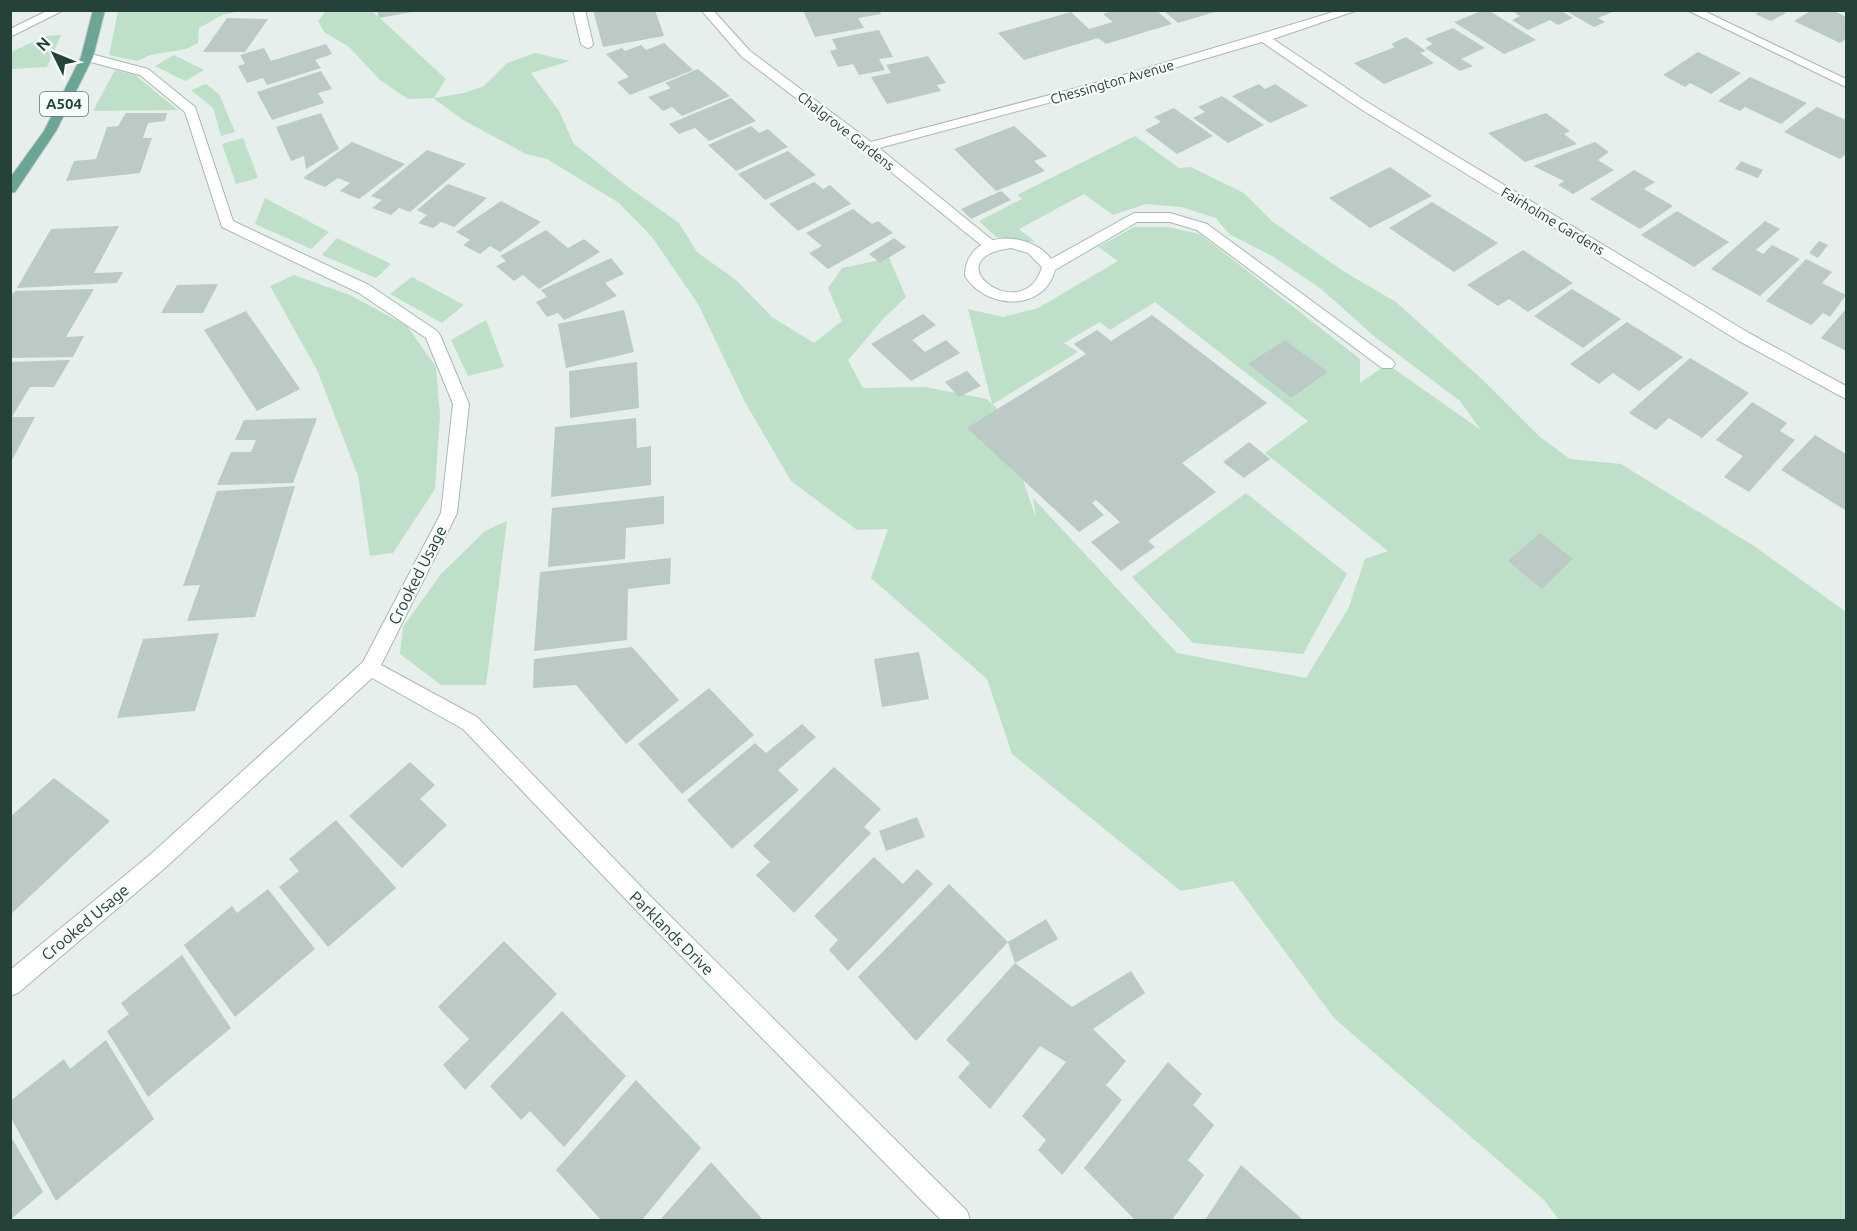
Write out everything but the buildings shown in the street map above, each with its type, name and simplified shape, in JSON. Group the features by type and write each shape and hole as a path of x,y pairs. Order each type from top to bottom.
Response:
{"main road":[{"name":"A504","path":"10,189 50,132 87,57 99,10"}],"street":[{"path":"10,34 59,10"},
{"path":"579,10 587,44"},
{"name":"Chalgrove Gardens","path":"706,10 746,54 869,147 992,246"},
{"name":"Chessington Avenue","path":"869,147 1072,94 1265,39 1353,10"},
{"path":"1692,10 1846,83"},
{"name":"Fairholme Gardens","path":"1265,39 1403,130 1744,337 1846,393"},
{"name":"Crooked Usage","path":"10,985 158,861 370,668 449,513 462,404 432,335 364,289 227,225 191,110 144,72 87,57"},
{"path":"1049,267 1134,217 1170,218 1202,228 1387,364"},
{"path":"1011,243 1036,250 1049,267 1045,283 1035,291 1007,297 994,294 979,286 972,277 970,268 973,259 981,251 992,246 1011,243"},
{"name":"Parklands Drive","path":"370,668 470,723 644,904 958,1221"}],"green space":[{"path":"131,10 240,11 222,15 199,28 198,43 186,49 150,55 137,61 109,55 118,12"},
{"path":"326,11 372,11 446,79 434,98 464,93 484,86 507,63 535,53 570,61 531,73 559,111 574,144 679,223 697,252 736,280 772,317 814,343 842,321 828,288 842,268 889,258 906,297 885,317 848,360 863,388 925,387 987,399 992,404 968,309 1003,317 1038,308 1118,261 1098,247 1134,227 1167,227 1200,234 1360,359 1360,383 1387,364 1481,430 1460,401 1375,337 1320,288 1272,256 1229,234 1216,218 1181,207 1146,204 1113,215 1084,194 1019,229 1035,242 996,237 979,221 1022,199 1017,195 1135,136 1179,168 1191,167 1244,193 1273,222 1343,271 1396,302 1485,382 1540,437 1570,459 1621,464 1754,546 1846,612 1846,1220 1559,1220 1545,1201 1334,1018 1233,881 1181,891 1012,754 987,679 871,578 888,529 857,530 791,481 745,402 698,304 652,237 619,203 547,159 526,154 463,120 433,98 408,99 380,80 349,47 324,32 318,21","holes":["1155,302 1308,421 1265,453 1388,551 1365,559 1348,609 1306,678 1177,653 1033,498 1036,518 1014,454 1006,419 993,404 1078,352 1064,343 1100,322 1110,330"]},
{"path":"61,35 47,67 11,69 11,52 46,36"},
{"path":"174,55 204,70 185,81 155,66"},
{"path":"115,70 135,75 178,110 93,111"},
{"path":"206,84 219,94 235,132 221,136 213,108 191,90"},
{"path":"243,138 258,178 236,184 222,144"},
{"path":"265,198 329,232 311,249 255,224"},
{"path":"337,238 391,264 376,278 322,255"},
{"path":"294,275 350,295 407,326 436,367 440,415 435,489 393,553 370,556 358,476 317,370 270,286"},
{"path":"412,277 464,305 442,323 390,294"},
{"path":"486,320 504,367 468,376 451,340"},
{"path":"1246,493 1347,574 1303,654 1193,643 1132,577"},
{"path":"507,521 486,685 441,685 400,654 403,627 441,574 485,531"}]}
